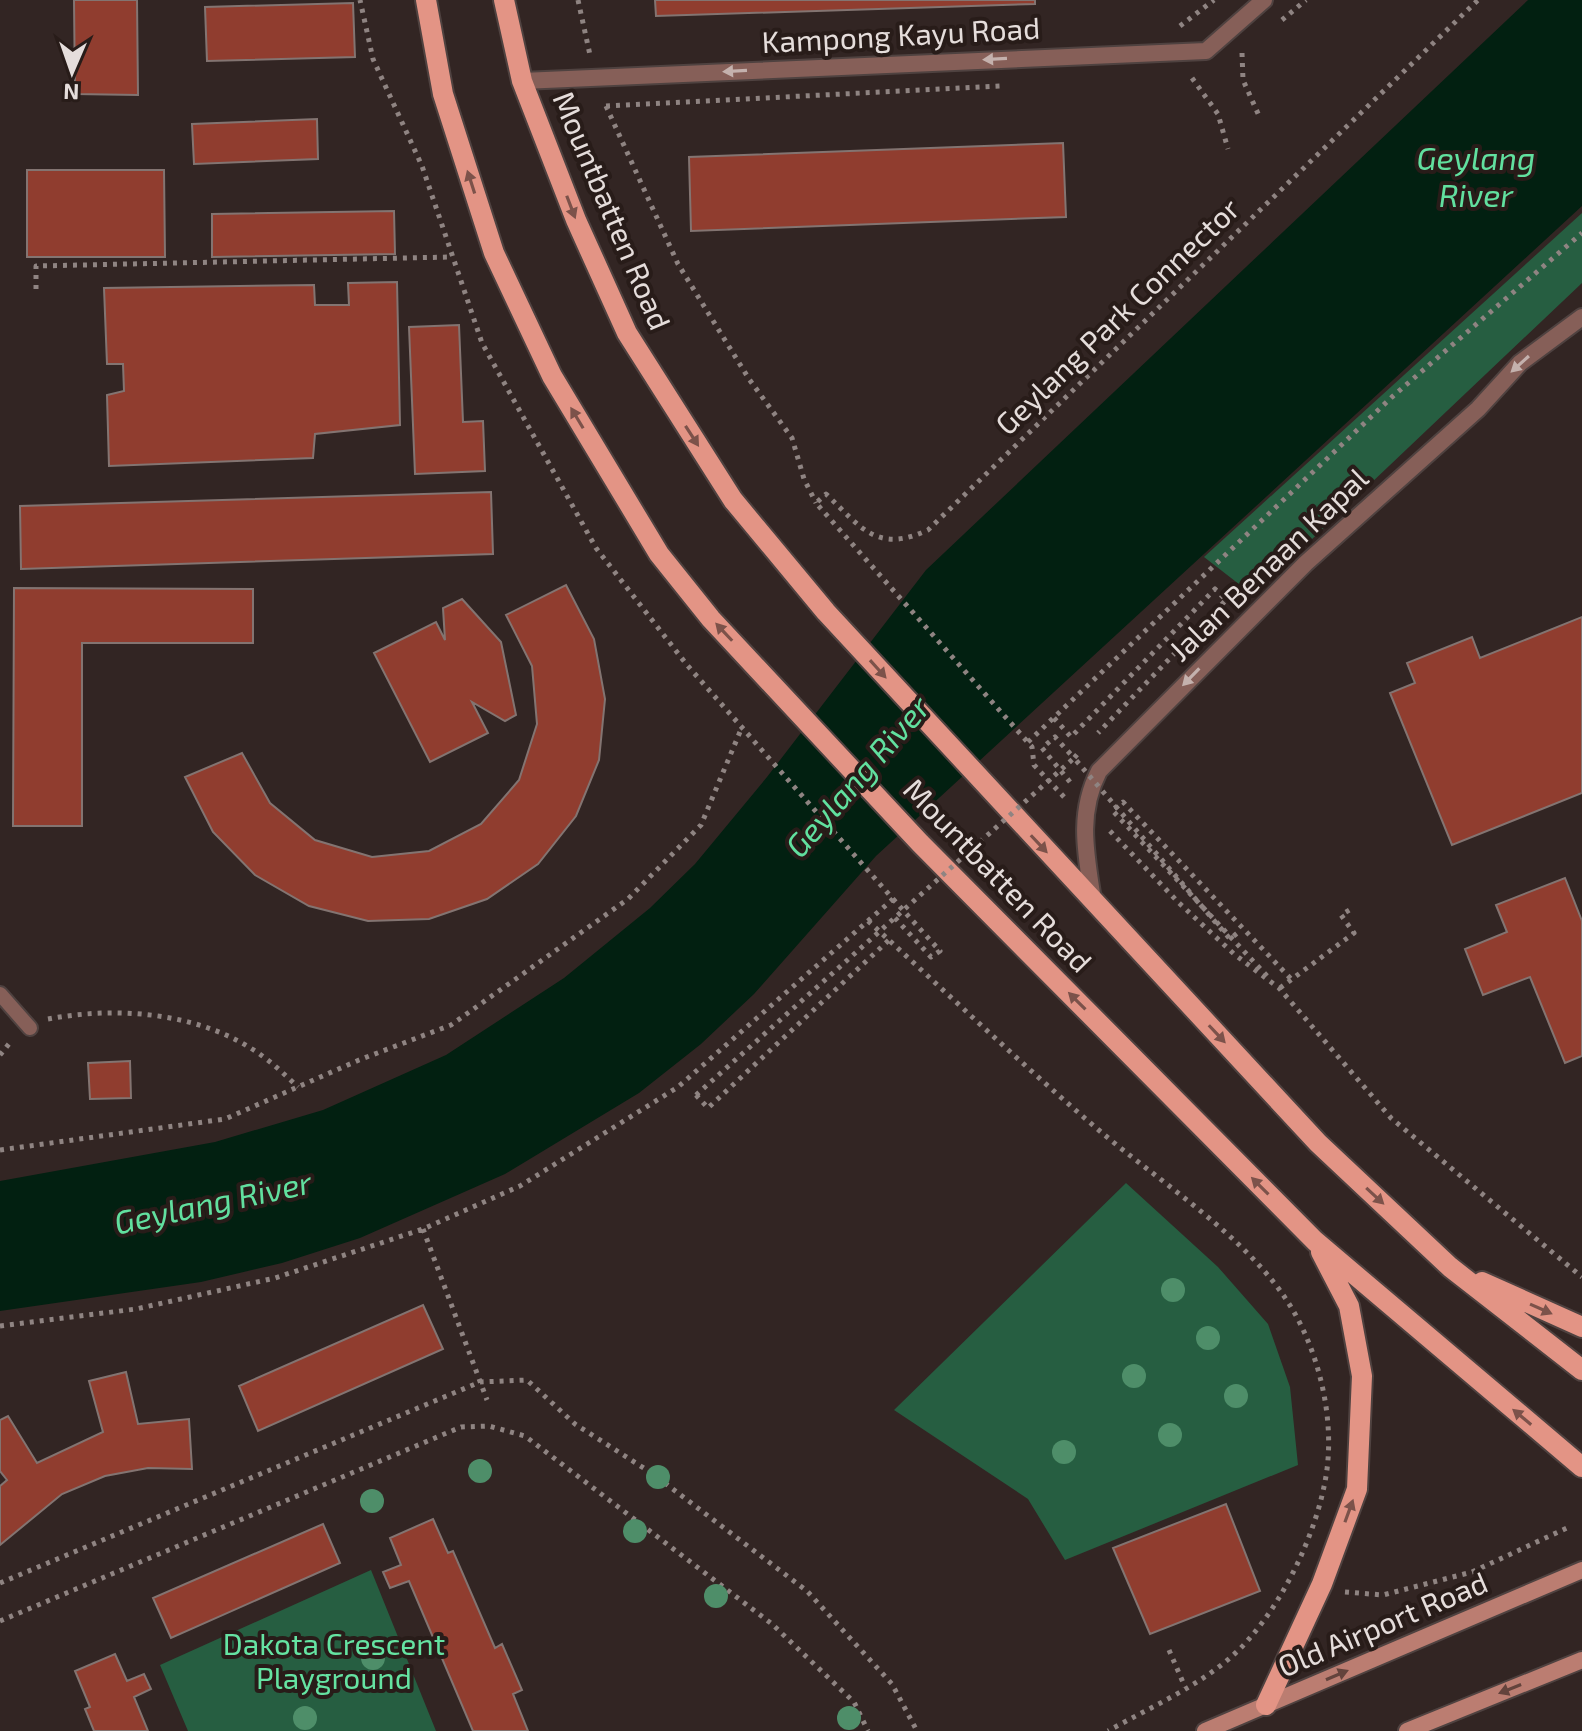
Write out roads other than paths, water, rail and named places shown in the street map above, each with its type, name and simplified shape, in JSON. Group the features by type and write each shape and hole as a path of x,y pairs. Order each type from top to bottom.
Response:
{"main road":[{"name":"Mountbatten Road","path":"426,0 443,94 494,253 552,376 659,554 711,619 920,843 1315,1241 1582,1467"},
{"name":"Mountbatten Road","path":"504,0 522,81 576,220 627,333 733,500 826,612 1318,1143 1450,1267 1582,1370"},
{"path":"1266,1705 1322,1584 1357,1489 1362,1376 1349,1306 1315,1241"},
{"path":"1450,1267 1582,1327"},
{"name":"Old Airport Road","path":"1205,1731 1582,1570"},
{"path":"1407,1731 1582,1660"}],"street":[{"name":"Kampong Kayu Road","path":"522,81 1206,51 1264,0"},
{"name":"Jalan Benaan Kapal","path":"1093,900 1083,816 1088,794 1099,771 1306,563 1478,409 1520,363 1582,317"}],"lane":[{"path":"0,994 30,1028"}],"water":[{"name":"Geylang River","path":"1528,0 1582,0 1582,206 876,856 754,994 701,1044 639,1093 505,1174 360,1238 282,1263 201,1282 0,1311 0,1181 215,1142 323,1110 446,1055 564,978 650,908 695,864 767,777 926,570"}],"park label":[{"name":"Dakota Crescent Playground","path":"334,1662"}]}
